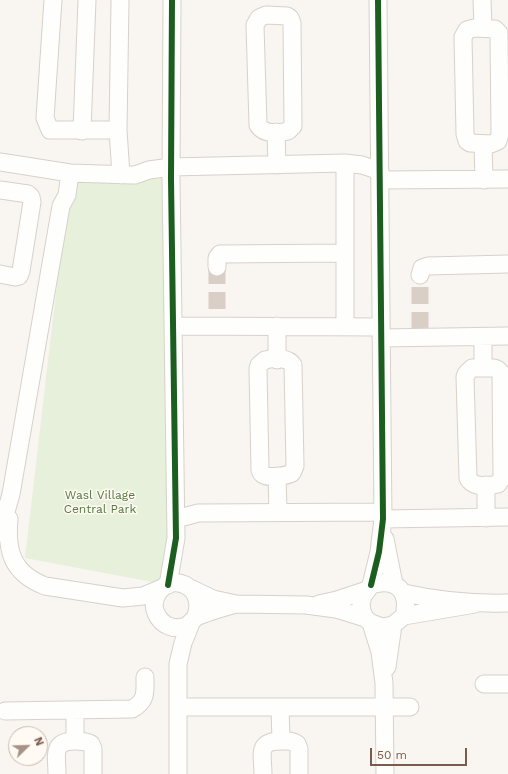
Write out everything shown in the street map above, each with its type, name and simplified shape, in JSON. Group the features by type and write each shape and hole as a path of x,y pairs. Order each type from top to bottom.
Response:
{"street":[{"path":"53,0 45,118 50,130 118,130"},
{"path":"82,131 87,0"},
{"path":"120,0 118,130 128,175"},
{"path":"172,0 171,173 176,538 165,586 158,593 154,606 172,643 178,664"},
{"path":"378,0 383,515 387,552 399,589 406,601 399,621 384,683"},
{"path":"482,0 483,28"},
{"path":"274,8 287,16 292,23 293,126 288,131 276,132 263,131 258,126 256,25 259,18 274,8"},
{"path":"483,28 495,29 499,36 500,134 498,141 495,143 483,144 470,143 465,138 464,37 467,30 483,28"},
{"path":"276,132 277,165"},
{"path":"483,144 484,180"},
{"path":"0,180 1,162 66,172 128,175 149,170 171,173 277,165 345,164 362,165 380,176 484,180 508,179"},
{"path":"345,164 345,327"},
{"path":"0,533 11,494 61,206 59,193 66,172"},
{"path":"0,190 28,194 31,197 32,202 21,272 19,276 15,277 0,274"},
{"path":"217,267 217,258 220,254 344,253"},
{"path":"420,275 422,268 428,266 508,264"},
{"path":"173,326 217,323 345,327 381,332 483,337 508,336"},
{"path":"277,326 277,360"},
{"path":"483,337 484,368"},
{"path":"265,360 277,360 290,360 293,365 294,470 289,475 267,476 261,473 260,470 258,369 265,360"},
{"path":"472,368 494,368 499,370 501,373 502,478 498,484 486,485 472,483 468,478 465,377 472,368"},
{"path":"277,476 278,512"},
{"path":"486,485 486,518"},
{"path":"11,494 8,540 13,560 19,569 35,582 45,586 142,608 168,626 180,628 215,610 236,604"},
{"path":"176,519 198,513 278,512 486,518 508,517"},
{"path":"383,515 378,552 369,587 363,596 361,604 362,611 368,620 380,652 384,683 384,774"},
{"path":"176,538 189,587 197,596 199,603 198,611 183,643 178,664 178,774"},
{"path":"0,552 2,561 14,578 32,589 42,591 133,598 148,594 165,586 180,583 213,599 236,604 306,605 336,610 368,620 382,627 399,621 475,604"},
{"path":"306,605 337,600 386,582 399,589 439,600 475,604 508,603"},
{"path":"6,711 132,709 143,700 145,693 145,677"},
{"path":"484,684 508,684"},
{"path":"178,707 410,707"},
{"path":"280,707 281,741"},
{"path":"75,710 75,741"},
{"path":"57,774 58,747 64,742 75,741 88,742 92,746 93,774"},
{"path":"263,774 262,750 269,742 281,741 294,742 298,746 299,774"}],"green space":[{"name":"Wasl Village Central Park","path":"70,173 171,179 168,585 25,558"}],"tunnel":[{"path":"217,267 217,320"},
{"path":"420,275 420,329"}],"cycle path":[{"path":"168,585 176,538 171,179 172,0"},
{"path":"371,585 379,552 383,519 378,0"}]}
